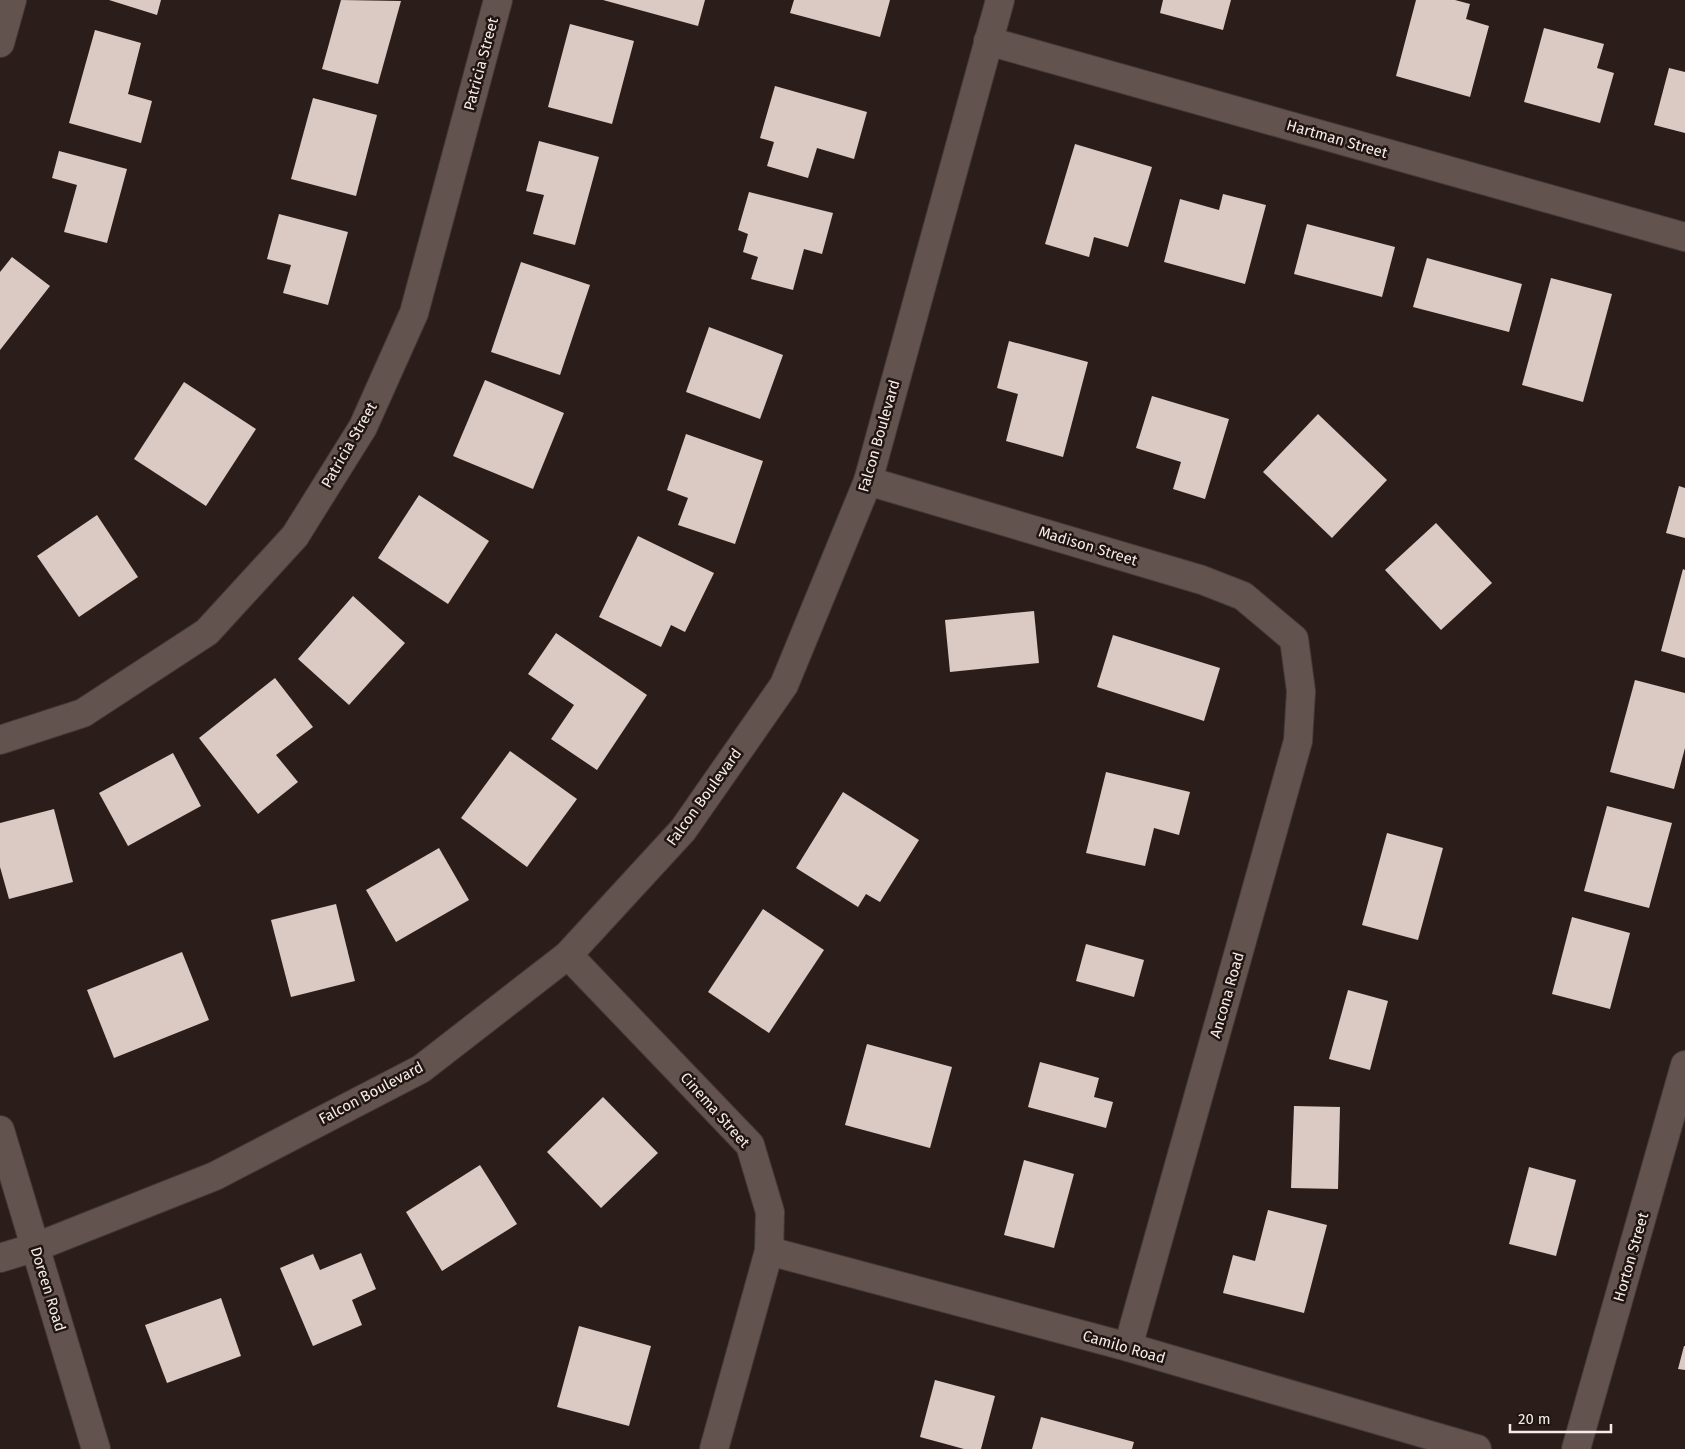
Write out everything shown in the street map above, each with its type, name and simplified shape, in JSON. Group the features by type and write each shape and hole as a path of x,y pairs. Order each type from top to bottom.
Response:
{"street":[{"path":"0,43 12,0"},
{"name":"Patricia Street","path":"0,740 83,713 208,632 295,536 364,427 414,313 498,0"},
{"name":"Falcon Boulevard","path":"0,1258 36,1247 215,1176 420,1069 568,956 683,830 784,685 868,481 1000,0"},
{"name":"Hartman Street","path":"988,41 1685,237"},
{"name":"Madison Street","path":"868,481 1202,580 1244,596 1294,639"},
{"name":"Ancona Road","path":"1128,1347 1298,741 1301,692 1294,639"},
{"name":"Cinema Street","path":"568,956 750,1145 770,1212 769,1251 714,1449"},
{"name":"Horton Street","path":"1576,1449 1685,1065"},
{"name":"Doreen Road","path":"0,1130 96,1449"},
{"name":"Camilo Road","path":"769,1251 1128,1347 1478,1449"}],"building":[{"path":"109,0 161,0 157,15"},
{"path":"341,0 401,1 378,84 322,69"},
{"path":"603,0 705,0 698,26"},
{"path":"794,0 890,0 880,37 790,13"},
{"path":"1163,0 1231,0 1223,30 1160,13"},
{"path":"1416,0 1455,0 1470,4 1466,19 1489,26 1470,97 1396,76"},
{"path":"570,24 634,41 612,124 548,107"},
{"path":"1544,28 1604,44 1597,68 1614,73 1600,123 1524,102"},
{"path":"95,30 141,43 128,94 152,101 141,143 69,123"},
{"path":"1669,68 1685,72 1685,133 1654,125"},
{"path":"775,86 867,112 854,159 817,148 808,178 767,166 774,142 760,138"},
{"path":"313,98 377,115 356,196 291,179"},
{"path":"539,141 599,157 575,245 533,234 544,195 526,191"},
{"path":"1075,144 1152,167 1128,247 1094,237 1089,257 1045,244"},
{"path":"59,151 127,169 107,243 64,232 77,185 52,178"},
{"path":"749,192 833,213 822,254 804,249 793,290 751,279 758,257 743,252 748,234 738,230"},
{"path":"1223,194 1266,205 1245,284 1164,262 1180,199 1219,210"},
{"path":"279,214 348,232 328,305 283,293 291,265 267,259"},
{"path":"1307,224 1395,247 1382,297 1294,274"},
{"path":"12,257 50,286 0,350 0,272"},
{"path":"1427,258 1522,284 1509,332 1413,307"},
{"path":"521,262 590,285 560,375 491,352"},
{"path":"1551,278 1612,294 1583,402 1522,385"},
{"path":"709,327 783,355 760,419 686,392"},
{"path":"1009,341 1088,362 1063,457 1006,441 1018,394 997,388"},
{"path":"485,380 564,413 533,489 453,456"},
{"path":"184,382 256,429 206,506 134,459"},
{"path":"1152,396 1229,419 1205,499 1173,489 1181,462 1136,448"},
{"path":"1318,414 1387,480 1332,538 1263,472"},
{"path":"686,434 763,461 735,544 678,525 688,498 667,490"},
{"path":"1679,486 1685,488 1685,538 1666,533"},
{"path":"419,495 489,541 448,604 378,558"},
{"path":"97,515 138,577 79,617 37,556"},
{"path":"1436,523 1492,583 1441,630 1385,570"},
{"path":"638,536 714,573 685,632 671,625 661,647 599,617"},
{"path":"1683,569 1685,570 1685,658 1661,651"},
{"path":"353,596 405,643 349,705 298,659"},
{"path":"1034,611 1039,663 950,672 945,620"},
{"path":"556,633 647,695 597,770 551,739 574,705 528,674"},
{"path":"1113,635 1220,668 1204,721 1097,687"},
{"path":"275,678 313,727 276,755 298,782 258,814 199,738"},
{"path":"1635,680 1685,693 1685,748 1674,789 1610,772"},
{"path":"510,751 577,799 527,867 461,818"},
{"path":"173,753 201,806 128,846 99,793"},
{"path":"1106,772 1190,792 1179,835 1154,828 1145,866 1086,853"},
{"path":"843,792 919,840 880,902 866,894 858,907 796,868"},
{"path":"1607,806 1672,823 1649,908 1584,891"},
{"path":"54,809 73,882 9,899 0,867 0,823"},
{"path":"1387,833 1443,848 1418,940 1362,925"},
{"path":"439,848 469,900 396,942 366,890"},
{"path":"336,904 355,981 291,997 271,920"},
{"path":"763,909 824,950 769,1033 708,992"},
{"path":"1572,917 1630,933 1610,1009 1552,994"},
{"path":"1086,944 1144,960 1134,997 1076,981"},
{"path":"182,952 209,1020 114,1058 87,990"},
{"path":"1348,990 1388,1001 1370,1070 1329,1059"},
{"path":"867,1044 952,1067 930,1148 845,1125"},
{"path":"1040,1062 1099,1078 1094,1097 1113,1102 1106,1128 1028,1107"},
{"path":"603,1097 658,1153 601,1208 547,1152"},
{"path":"1294,1106 1340,1107 1338,1189 1291,1188"},
{"path":"1024,1160 1074,1174 1054,1248 1004,1235"},
{"path":"480,1165 517,1224 442,1271 406,1212"},
{"path":"1529,1167 1576,1180 1556,1256 1509,1244"},
{"path":"1268,1210 1327,1225 1304,1313 1223,1293 1233,1255 1255,1261"},
{"path":"361,1253 376,1289 352,1300 362,1325 313,1346 280,1268 313,1254 320,1270"},
{"path":"221,1298 241,1356 167,1383 145,1325"},
{"path":"579,1326 651,1346 629,1426 557,1407"},
{"path":"1685,1346 1685,1370 1678,1369"},
{"path":"935,1380 995,1396 981,1449 964,1449 920,1437"},
{"path":"1041,1417 1134,1442 1132,1449 1032,1449"}]}
